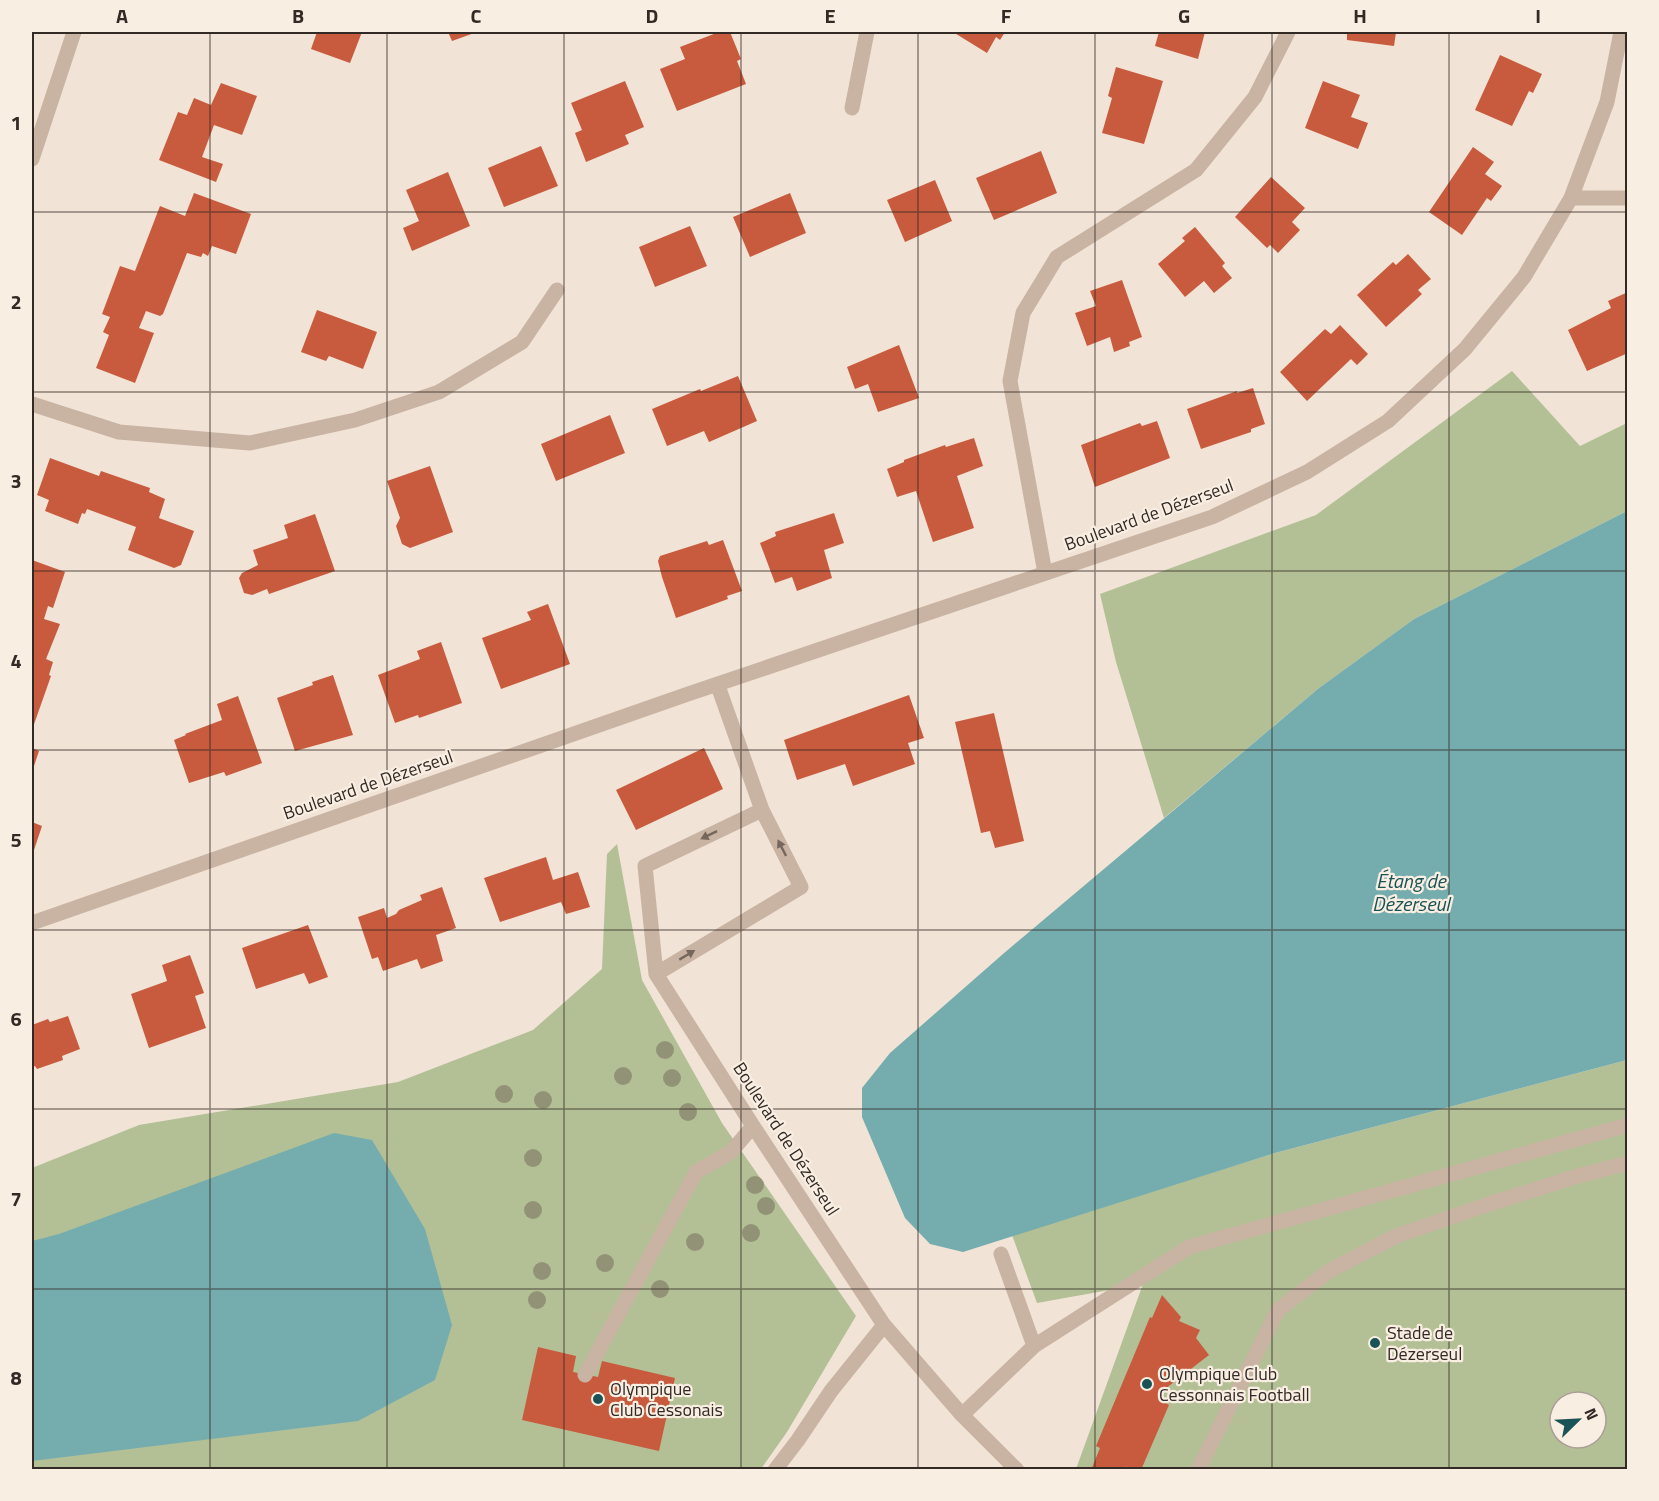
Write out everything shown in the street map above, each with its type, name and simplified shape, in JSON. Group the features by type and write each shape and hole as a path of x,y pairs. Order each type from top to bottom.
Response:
{"street":[{"path":"32,159 74,32"},
{"path":"852,108 867,32"},
{"name":"Boulevard de Dézerseul","path":"1045,573 1010,381 1023,313 1057,257 1196,170 1255,97 1288,32"},
{"name":"Boulevard de Dézerseul","path":"32,923 1212,517 1307,472 1388,421 1465,349 1524,277 1571,198 1607,102 1621,32"},
{"path":"1571,198 1628,198"},
{"path":"32,404 119,432 250,443 356,420 439,392 522,342 557,290"},
{"path":"656,974 801,887 762,810 717,686"},
{"name":"Boulevard de Dézerseul","path":"762,810 645,866 656,974 884,1325 962,1415 1017,1470"},
{"path":"962,1415 1034,1346 1189,1247 1628,1125"},
{"path":"585,1375 696,1172 731,1152 753,1126"},
{"path":"1198,1470 1278,1310 1329,1271 1396,1236 1500,1200 1628,1163"},
{"path":"1002,1254 1034,1346"},
{"path":"774,1470 798,1440 831,1391 884,1325"}],"green space":[{"path":"1512,371 1580,446 1627,423 1627,511 1414,619 1319,688 1164,818 1116,662 1100,594 1316,515"},
{"path":"617,844 642,980 722,1123 856,1316 787,1432 761,1469 32,1470 32,1168 139,1125 398,1082 533,1030 602,969 607,854"},
{"name":"Stade de Dézerseul","path":"1627,1060 1627,1469 1076,1469 1143,1284 1037,1303 1012,1235 1275,1153"}],"water":[{"name":"Étang de Dézerseul","path":"1627,511 1627,1060 1275,1153 963,1252 930,1244 905,1218 862,1117 862,1088 890,1053 1003,954 1319,688 1414,619"},
{"path":"334,1133 372,1140 425,1229 452,1325 435,1380 358,1421 32,1461 32,1241 59,1234"}],"building":[{"path":"317,32 362,32 350,63 311,49"},
{"path":"448,32 477,32 452,41"},
{"path":"719,32 730,32 741,59 737,61 746,84 677,111 660,69 685,59 680,47"},
{"path":"953,32 1005,32 1000,40 996,37 987,53"},
{"path":"1159,32 1205,32 1198,59 1155,46"},
{"path":"1347,32 1396,32 1394,46 1347,40"},
{"path":"1500,55 1542,74 1533,93 1529,91 1512,126 1475,110"},
{"path":"1116,67 1163,81 1144,144 1102,133 1112,98 1108,96"},
{"path":"625,81 644,127 625,135 629,144 586,162 575,133 582,130 571,103"},
{"path":"1323,81 1360,95 1351,117 1368,123 1358,149 1305,128"},
{"path":"221,83 257,96 242,135 214,125 202,157 223,164 216,182 159,160 178,112 187,115 194,98 211,105"},
{"path":"541,146 558,186 504,207 488,168"},
{"path":"1473,147 1494,162 1485,174 1502,186 1491,201 1487,198 1462,235 1429,212"},
{"path":"1041,151 1057,193 994,220 976,178"},
{"path":"448,172 470,226 412,251 403,228 419,221 406,190"},
{"path":"1271,177 1305,208 1292,222 1300,230 1278,253 1270,245 1267,248 1235,217"},
{"path":"935,180 952,221 905,242 887,200"},
{"path":"194,193 251,214 236,254 212,246 208,256 203,253 201,257 187,253 163,314 160,316 146,311 139,328 154,333 135,383 96,368 109,335 103,332 110,317 102,314 120,266 135,271 160,206 185,216"},
{"path":"790,193 806,233 750,257 733,217"},
{"path":"690,226 707,266 655,287 639,247"},
{"path":"1195,227 1225,263 1222,266 1232,278 1214,293 1204,281 1185,297 1158,264 1185,241 1182,238"},
{"path":"1408,254 1431,279 1418,290 1422,294 1386,327 1357,295 1393,262 1396,265"},
{"path":"1122,280 1142,337 1129,342 1130,346 1114,352 1110,337 1087,346 1075,313 1096,306 1090,291"},
{"path":"1628,292 1628,353 1587,371 1568,330 1611,308 1608,301"},
{"path":"317,310 377,332 363,369 329,356 326,361 301,352"},
{"path":"1340,325 1368,354 1357,365 1351,359 1307,401 1280,372 1325,329 1331,334"},
{"path":"899,345 919,398 878,412 868,384 855,389 847,367"},
{"path":"738,376 757,421 709,442 704,431 667,446 652,409"},
{"path":"1253,388 1265,424 1251,429 1251,432 1201,449 1187,409 1237,391 1237,393"},
{"path":"610,415 625,453 556,481 541,444"},
{"path":"1157,421 1170,458 1095,487 1081,445 1140,423 1142,426"},
{"path":"974,438 983,466 957,476 974,528 933,542 916,491 897,497 887,469 904,460 945,445 946,447"},
{"path":"50,458 99,476 101,471 150,488 149,492 165,499 159,518 194,531 181,565 174,568 128,550 136,527 87,509 85,514 82,513 78,524 45,511 49,500 37,495"},
{"path":"430,466 453,532 410,548 402,544 396,526 400,518 387,481"},
{"path":"834,513 844,543 824,550 832,578 797,591 792,577 775,583 760,543 776,536 775,532"},
{"path":"315,514 335,571 269,594 267,589 252,595 244,593 239,578 242,573 258,565 253,550 288,538 284,525"},
{"path":"723,540 742,591 727,596 728,599 676,618 662,577 658,561 660,556 707,541 709,545"},
{"path":"32,560 65,572 53,608 48,606 44,619 60,624 46,659 53,662 49,675 51,676 32,730"},
{"path":"548,604 570,664 501,689 482,638 531,620 527,612"},
{"path":"441,642 462,703 419,718 418,715 395,723 378,675 420,659 417,651"},
{"path":"333,675 353,735 295,751 277,698"},
{"path":"909,695 924,738 908,743 915,764 853,786 845,764 797,780 784,740"},
{"path":"238,696 262,763 226,776 224,772 189,783 174,740 222,720 217,704"},
{"path":"994,713 1024,841 995,848 990,831 981,833 955,722"},
{"path":"32,748 39,751 32,772"},
{"path":"704,748 723,789 636,830 616,790"},
{"path":"32,822 42,826 32,856"},
{"path":"546,857 553,880 578,872 590,907 566,914 561,902 500,922 484,878"},
{"path":"442,887 456,928 436,935 443,961 421,969 417,959 383,971 378,957 372,959 358,917 384,908 387,918 422,900 420,895"},
{"path":"308,925 328,977 309,984 304,973 256,989 242,948"},
{"path":"190,955 204,993 195,996 206,1028 149,1048 131,994 167,981 162,965"},
{"path":"68,1016 80,1049 62,1056 63,1060 37,1069 35,1066 32,1067 32,1025 48,1019 50,1022"},
{"name":"Olympique Club Cessonnais Football","path":"1162,1295 1181,1317 1179,1321 1200,1330 1196,1338 1209,1355 1165,1389 1160,1400 1169,1405 1141,1470 1128,1470 1126,1466 1125,1470 1091,1470 1100,1448 1096,1446 1150,1317 1152,1318"},
{"name":"Olympique Club Cessonais","path":"538,1347 576,1356 573,1372 598,1377 602,1361 675,1378 659,1451 522,1420"}],"place":[{"name":"Stade de Dézerseul","path":"1375,1343"},
{"name":"Olympique Club Cessonnais Football","path":"1147,1384"},
{"name":"Olympique Club Cessonais","path":"598,1399"}]}
